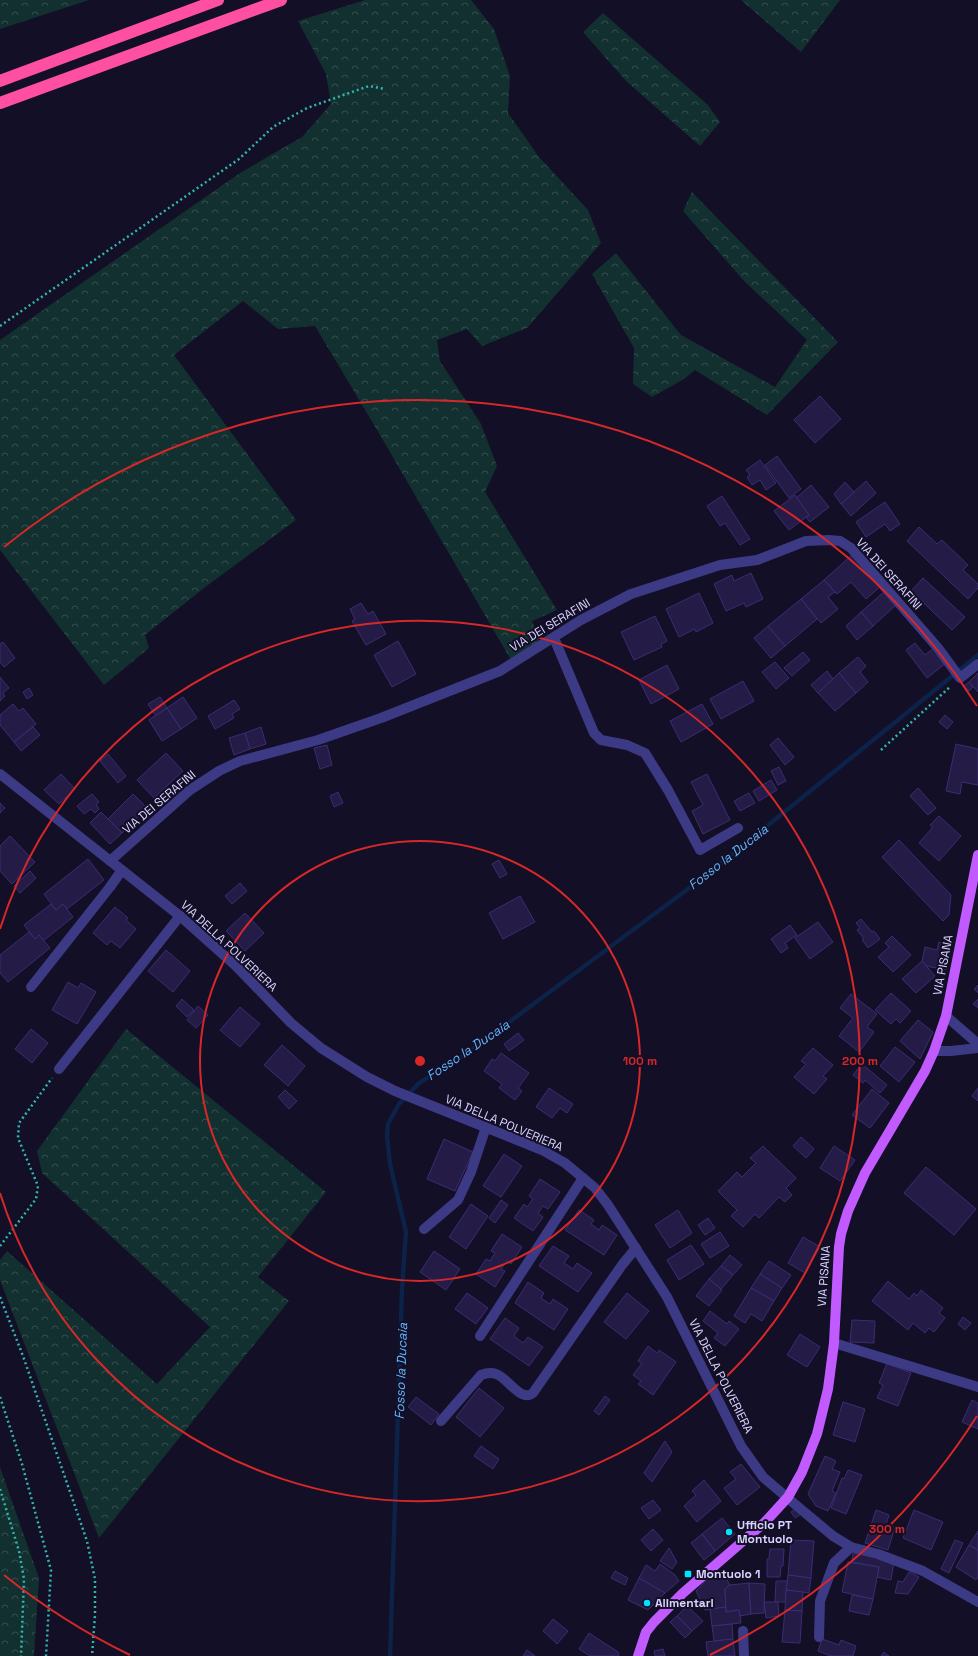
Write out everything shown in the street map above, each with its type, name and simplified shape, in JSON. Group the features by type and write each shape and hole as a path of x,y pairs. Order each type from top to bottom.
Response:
{"highway":[{"path":"0,81 218,0"},
{"path":"0,103 282,0"}],"main road":[{"name":"VIA PISANA","path":"638,1656 646,1632 654,1622 684,1593 765,1522 788,1497 802,1472 817,1434 828,1389 834,1343 841,1234 848,1211 865,1173 925,1071 934,1051 946,1016 978,856"}],"street":[{"name":"VIA DEI SERAFINI","path":"110,861 190,790 219,770 240,761 318,740 374,721 500,671 581,620 631,594 720,566 757,560 806,541 840,541 851,548 938,648 960,678"},
{"path":"554,638 594,733 601,740 627,744 645,753 668,790 700,850 738,828"},
{"path":"960,678 978,664"},
{"name":"VIA DELLA POLVERIERA","path":"0,774 180,916 236,966 292,1023 320,1048 367,1077 399,1093 542,1150 566,1163 595,1188 608,1205 667,1297 741,1446 763,1477 834,1536 851,1547 878,1554 923,1571 978,1602"},
{"path":"31,987 122,870"},
{"path":"59,1068 180,916"},
{"path":"946,1016 978,1044"},
{"path":"934,1051 951,1052 978,1048"},
{"path":"424,1230 458,1200 471,1172 486,1128"},
{"path":"480,1336 583,1178"},
{"path":"441,1421 481,1375 488,1373 498,1374 525,1396 533,1393 622,1264 636,1248"},
{"path":"834,1343 978,1386"},
{"path":"819,1637 820,1601 834,1562 851,1547"},
{"path":"743,1631 744,1656"}],"path":[{"path":"0,326 239,159 273,127 307,108 369,86 385,89"},
{"path":"881,750 960,678"},
{"path":"0,1246 36,1199 38,1186 18,1138 19,1123 59,1068"},
{"path":"0,1297 24,1356 87,1541 95,1579 95,1615 92,1656"},
{"path":"0,1397 22,1464 51,1570 46,1656"},
{"path":"0,1489 19,1551 24,1579 21,1656"}],"green space":[{"path":"0,0 89,0 0,29"},
{"path":"365,0 471,0 494,29 510,76 508,113 539,157 588,210 601,243 527,328 482,346 467,329 437,340 440,361 481,424 497,466 485,492 557,610 532,621 540,643 511,660 315,326 278,329 243,301 174,355 296,520 204,588 145,635 149,648 104,685 0,550 0,340 240,173 302,137 331,104 326,74 298,21"},
{"path":"741,0 840,0 801,52"},
{"path":"603,13 708,105 720,122 700,146 626,81 583,32"},
{"path":"692,192 838,342 767,415 695,370 684,379 652,397 633,384 634,348 592,274 616,253 681,335 775,387 807,340 744,281 683,211"},
{"path":"126,1029 326,1192 258,1277 289,1301 99,1538 0,1280 0,1260 7,1251 157,1384 210,1327 42,1173 37,1151"},
{"path":"0,1467 39,1578 34,1656 0,1656"}],"building":[{"path":"820,396 841,419 815,443 794,420"},
{"path":"777,456 801,489 789,498 765,465"},
{"path":"760,460 776,483 766,490 760,480 752,485 747,477 750,475 746,470"},
{"path":"866,481 876,493 851,516 841,504"},
{"path":"845,482 854,492 841,504 834,494"},
{"path":"811,485 829,507 810,522 806,517 809,515 796,498"},
{"path":"795,495 809,515 789,530 774,511"},
{"path":"722,496 750,539 740,545 725,523 720,526 707,506"},
{"path":"885,502 900,524 890,531 885,524 866,537 856,522"},
{"path":"919,527 937,544 942,540 968,565 963,570 978,584 978,588 968,599 907,541"},
{"path":"853,554 881,586 866,599 851,582 837,594 824,580"},
{"path":"751,573 763,599 746,607 744,603 726,611 714,584 732,575 734,581"},
{"path":"923,578 965,617 952,630 911,591"},
{"path":"824,580 835,592 828,597 838,609 821,623 801,599"},
{"path":"885,591 897,604 873,626 861,612"},
{"path":"699,593 713,623 696,632 695,629 679,637 666,609"},
{"path":"801,599 817,619 785,646 768,626"},
{"path":"361,603 368,614 373,611 386,634 366,645 352,621 355,619 350,609"},
{"path":"861,612 873,626 857,640 846,626"},
{"path":"655,616 667,641 661,644 662,647 634,660 621,632"},
{"path":"768,626 785,646 771,658 754,638"},
{"path":"398,641 416,674 392,687 374,655"},
{"path":"3,642 15,658 4,667 0,662 0,644"},
{"path":"915,643 925,655 934,648 946,663 927,678 906,650"},
{"path":"803,652 810,660 792,676 784,668"},
{"path":"858,657 866,666 860,672 868,682 856,693 839,673"},
{"path":"775,662 789,678 776,689 762,672"},
{"path":"667,665 679,689 651,704 639,680"},
{"path":"827,671 833,679 818,693 811,685"},
{"path":"839,673 856,693 835,711 818,693"},
{"path":"978,673 978,692 969,682"},
{"path":"0,677 9,688 3,693 5,696 0,701"},
{"path":"743,681 754,701 721,719 710,699"},
{"path":"969,682 973,687 969,691 964,686"},
{"path":"29,688 33,695 27,699 23,692"},
{"path":"160,697 167,708 156,716 148,704"},
{"path":"183,697 197,718 181,729 167,708"},
{"path":"234,700 240,709 232,714 234,718 215,729 208,716"},
{"path":"13,704 19,711 23,708 36,724 14,742 0,725 0,715"},
{"path":"702,704 713,724 681,742 670,721"},
{"path":"167,708 181,729 162,741 149,720"},
{"path":"945,715 953,722 947,729 939,722"},
{"path":"33,727 40,735 21,751 14,742"},
{"path":"261,727 266,744 250,749 245,733"},
{"path":"245,733 250,749 234,755 229,738"},
{"path":"778,738 794,757 785,765 770,745"},
{"path":"956,744 978,749 978,785 962,782 960,794 946,791"},
{"path":"327,745 332,765 320,769 314,748"},
{"path":"166,753 183,771 154,798 137,780"},
{"path":"108,754 126,776 118,783 100,761"},
{"path":"779,767 786,781 778,785 771,771"},
{"path":"61,774 75,789 59,804 44,790"},
{"path":"707,774 730,820 703,834 692,811 703,805 691,782"},
{"path":"771,780 777,790 759,801 753,791"},
{"path":"918,788 936,808 928,815 910,796"},
{"path":"338,792 343,803 334,807 330,796"},
{"path":"749,793 755,803 740,811 734,801"},
{"path":"92,794 99,802 96,804 99,809 95,813 91,809 84,814 77,806"},
{"path":"133,794 147,808 122,833 108,819"},
{"path":"0,803 5,808 0,813"},
{"path":"101,812 122,833 110,844 90,823"},
{"path":"939,816 961,836 939,861 919,843 933,827 930,825"},
{"path":"10,836 35,862 12,884 0,871 0,846"},
{"path":"899,840 951,895 949,915 943,921 882,857"},
{"path":"88,859 104,880 67,909 63,904 56,910 44,894"},
{"path":"499,860 507,874 500,878 492,864"},
{"path":"30,871 36,878 20,893 14,886"},
{"path":"240,883 247,891 232,904 225,896"},
{"path":"520,896 535,922 503,939 489,913"},
{"path":"51,904 56,910 63,904 73,917 43,941 39,935 35,939 24,925"},
{"path":"115,907 128,918 126,920 136,929 120,948 111,941 107,945 93,933"},
{"path":"245,913 264,933 245,951 226,931"},
{"path":"861,919 880,939 868,948 862,940 864,939 857,930 860,928 856,923"},
{"path":"818,922 833,942 810,959 795,938"},
{"path":"790,925 797,935 785,943 788,948 781,953 771,939"},
{"path":"29,932 35,939 39,935 50,948 8,982 0,973 0,955"},
{"path":"892,936 911,955 893,972 878,957 889,947 885,943"},
{"path":"939,942 952,944 946,970 926,966 922,961 925,947 937,950"},
{"path":"166,950 190,971 173,992 148,971"},
{"path":"922,961 935,976 916,993 902,979"},
{"path":"68,982 78,988 81,983 96,992 77,1024 52,1010"},
{"path":"978,985 978,993 974,989"},
{"path":"891,993 911,1011 900,1023 896,1019 891,1024 875,1010"},
{"path":"851,994 877,1014 867,1027 874,1032 859,1052 839,1036 853,1018 840,1008"},
{"path":"182,999 194,1010 187,1017 176,1006"},
{"path":"978,999 978,1008 973,1004"},
{"path":"198,1006 208,1015 196,1028 187,1020"},
{"path":"240,1007 260,1024 240,1047 220,1030"},
{"path":"918,1020 933,1032 920,1059 900,1041"},
{"path":"31,1029 48,1043 32,1063 15,1049"},
{"path":"518,1033 524,1040 509,1051 504,1044"},
{"path":"282,1045 305,1066 288,1086 264,1065"},
{"path":"895,1047 915,1062 899,1082 880,1066"},
{"path":"813,1048 833,1065 823,1076 827,1079 814,1094 794,1077 806,1064 801,1061"},
{"path":"501,1053 529,1073 518,1088 522,1091 515,1100 499,1088 502,1084 484,1071 492,1059 495,1061"},
{"path":"862,1064 887,1085 880,1093 865,1080 863,1083 853,1075"},
{"path":"549,1088 573,1104 567,1113 560,1108 552,1118 536,1107"},
{"path":"978,1088 978,1101 972,1096"},
{"path":"872,1089 889,1103 870,1128 852,1115"},
{"path":"285,1090 297,1101 289,1109 278,1097"},
{"path":"801,1137 814,1149 806,1158 793,1146"},
{"path":"444,1139 473,1152 455,1191 427,1179"},
{"path":"763,1146 796,1178 786,1188 792,1195 785,1202 779,1197 759,1218 755,1214 743,1227 731,1216 737,1210 718,1191 737,1172 742,1177 756,1163 750,1158"},
{"path":"834,1146 855,1160 840,1181 820,1168"},
{"path":"504,1154 522,1166 501,1197 483,1186"},
{"path":"926,1167 976,1209 954,1235 904,1193"},
{"path":"540,1179 560,1192 548,1209 543,1206 538,1213 543,1217 533,1231 514,1218 524,1204 527,1207 533,1199 529,1196"},
{"path":"501,1200 508,1205 495,1223 489,1218"},
{"path":"471,1204 488,1216 466,1249 449,1237"},
{"path":"579,1210 594,1220 591,1224 599,1230 602,1225 617,1235 604,1255 565,1230"},
{"path":"678,1210 692,1233 670,1248 655,1225"},
{"path":"708,1218 715,1228 705,1235 698,1225"},
{"path":"720,1232 729,1246 710,1258 701,1244"},
{"path":"502,1234 522,1247 511,1264 507,1261 501,1269 505,1271 495,1287 476,1274 486,1259 490,1261 495,1253 491,1251"},
{"path":"803,1237 820,1247 805,1273 788,1263"},
{"path":"691,1245 704,1264 679,1280 667,1260"},
{"path":"553,1246 569,1256 564,1263 573,1269 577,1263 592,1273 578,1292 539,1266"},
{"path":"434,1251 460,1269 446,1290 420,1272"},
{"path":"730,1255 742,1265 733,1275 721,1266"},
{"path":"769,1261 791,1275 782,1288 760,1274"},
{"path":"721,1266 733,1275 721,1289 709,1279"},
{"path":"760,1274 782,1288 774,1301 751,1288"},
{"path":"709,1279 722,1290 709,1306 696,1296"},
{"path":"888,1281 909,1299 914,1293 917,1296 921,1290 943,1308 939,1313 945,1318 934,1332 929,1328 925,1333 913,1323 908,1330 872,1301"},
{"path":"528,1282 544,1293 541,1298 550,1304 553,1299 568,1309 554,1330 515,1303"},
{"path":"751,1288 774,1301 762,1321 751,1314 745,1323 734,1316"},
{"path":"467,1293 488,1308 476,1324 455,1309"},
{"path":"627,1293 649,1311 626,1339 604,1322"},
{"path":"710,1311 727,1324 729,1321 739,1329 725,1346 714,1338 718,1333 703,1321"},
{"path":"963,1317 971,1323 965,1330 958,1324"},
{"path":"505,1318 519,1328 514,1336 523,1343 528,1337 543,1347 529,1366 490,1339"},
{"path":"852,1320 875,1321 874,1343 850,1342"},
{"path":"800,1334 820,1347 807,1367 787,1355"},
{"path":"648,1346 657,1353 659,1350 676,1362 653,1395 638,1384 641,1381 633,1375 642,1363 638,1361"},
{"path":"887,1363 911,1373 898,1406 877,1398 883,1385 879,1383"},
{"path":"479,1388 504,1408 480,1437 456,1417"},
{"path":"605,1396 610,1400 599,1415 594,1411"},
{"path":"416,1397 439,1414 431,1425 408,1407"},
{"path":"972,1400 978,1403 978,1429 962,1422"},
{"path":"843,1402 865,1409 855,1442 833,1435"},
{"path":"665,1441 672,1452 652,1482 644,1473"},
{"path":"481,1446 499,1459 493,1469 474,1456"},
{"path":"825,1456 836,1461 832,1469 840,1472 832,1491 836,1493 828,1511 816,1506 808,1494"},
{"path":"741,1464 760,1487 737,1505 724,1488 736,1479 730,1472"},
{"path":"848,1470 862,1475 846,1514 831,1508 842,1478 844,1479"},
{"path":"704,1480 721,1501 697,1522 684,1506 696,1495 692,1491"},
{"path":"653,1500 661,1510 649,1519 641,1508"},
{"path":"796,1508 801,1514 795,1518 791,1512"},
{"path":"876,1510 889,1515 886,1525 895,1527 888,1550 865,1543"},
{"path":"914,1510 943,1522 931,1550 903,1538"},
{"path":"722,1518 735,1534 715,1551 702,1534"},
{"path":"653,1529 663,1540 651,1551 641,1540"},
{"path":"978,1531 978,1550 969,1545"},
{"path":"702,1534 715,1551 704,1560 691,1543"},
{"path":"791,1540 814,1541 811,1578 788,1575"},
{"path":"955,1540 963,1543 949,1573 941,1569"},
{"path":"969,1545 978,1550 978,1577 976,1580 956,1567"},
{"path":"669,1548 677,1562 672,1569 660,1561"},
{"path":"770,1549 784,1549 783,1566 781,1566 780,1577 767,1577 767,1559 769,1559"},
{"path":"853,1553 894,1561 891,1580 877,1577 879,1567 852,1562"},
{"path":"848,1562 879,1567 873,1599 842,1592"},
{"path":"660,1564 675,1575 679,1581 665,1593 639,1578 646,1565 655,1571"},
{"path":"615,1571 628,1578 625,1585 611,1578"},
{"path":"722,1571 730,1585 725,1589 726,1607 705,1610 696,1591 707,1579"},
{"path":"909,1572 919,1577 908,1594 895,1593 898,1581 903,1582"},
{"path":"788,1575 811,1578 809,1593 786,1590"},
{"path":"639,1578 665,1593 648,1610 628,1600"},
{"path":"776,1581 787,1581 786,1602 775,1602"},
{"path":"749,1583 751,1614 740,1616 739,1610 726,1612 725,1589 730,1585"},
{"path":"749,1583 765,1584 764,1613 751,1614"},
{"path":"786,1590 803,1592 802,1611 785,1610"},
{"path":"852,1595 873,1599 869,1615 849,1611"},
{"path":"764,1602 778,1602 779,1616 766,1618"},
{"path":"687,1606 703,1621 692,1631 677,1616"},
{"path":"726,1607 726,1612 739,1610 741,1623 712,1626 710,1609"},
{"path":"785,1610 802,1611 800,1643 782,1642"},
{"path":"677,1616 692,1631 685,1638 670,1622"},
{"path":"553,1619 568,1631 557,1644 543,1631"},
{"path":"732,1624 733,1639 714,1641 712,1626"},
{"path":"589,1633 618,1652 619,1656 590,1656 579,1649"},
{"path":"733,1639 735,1656 708,1656 706,1642"},
{"path":"822,1639 839,1645 841,1640 856,1646 853,1656 831,1656 818,1651"},
{"path":"663,1649 665,1656 655,1656 654,1651"},
{"path":"527,1650 535,1656 523,1656"},
{"path":"884,1652 889,1656 881,1656"}],"waterway":[{"name":"Fosso la Ducaia","path":"390,1656 402,1290 406,1232 390,1164 387,1136 388,1124 399,1104 419,1083 465,1055 708,874 978,655"}],"place":[{"name":"Ufficio PT Montuolo","path":"729,1532"},
{"name":"Montuolo 1","path":"688,1574"},
{"name":"Alimentari","path":"647,1603"}]}
